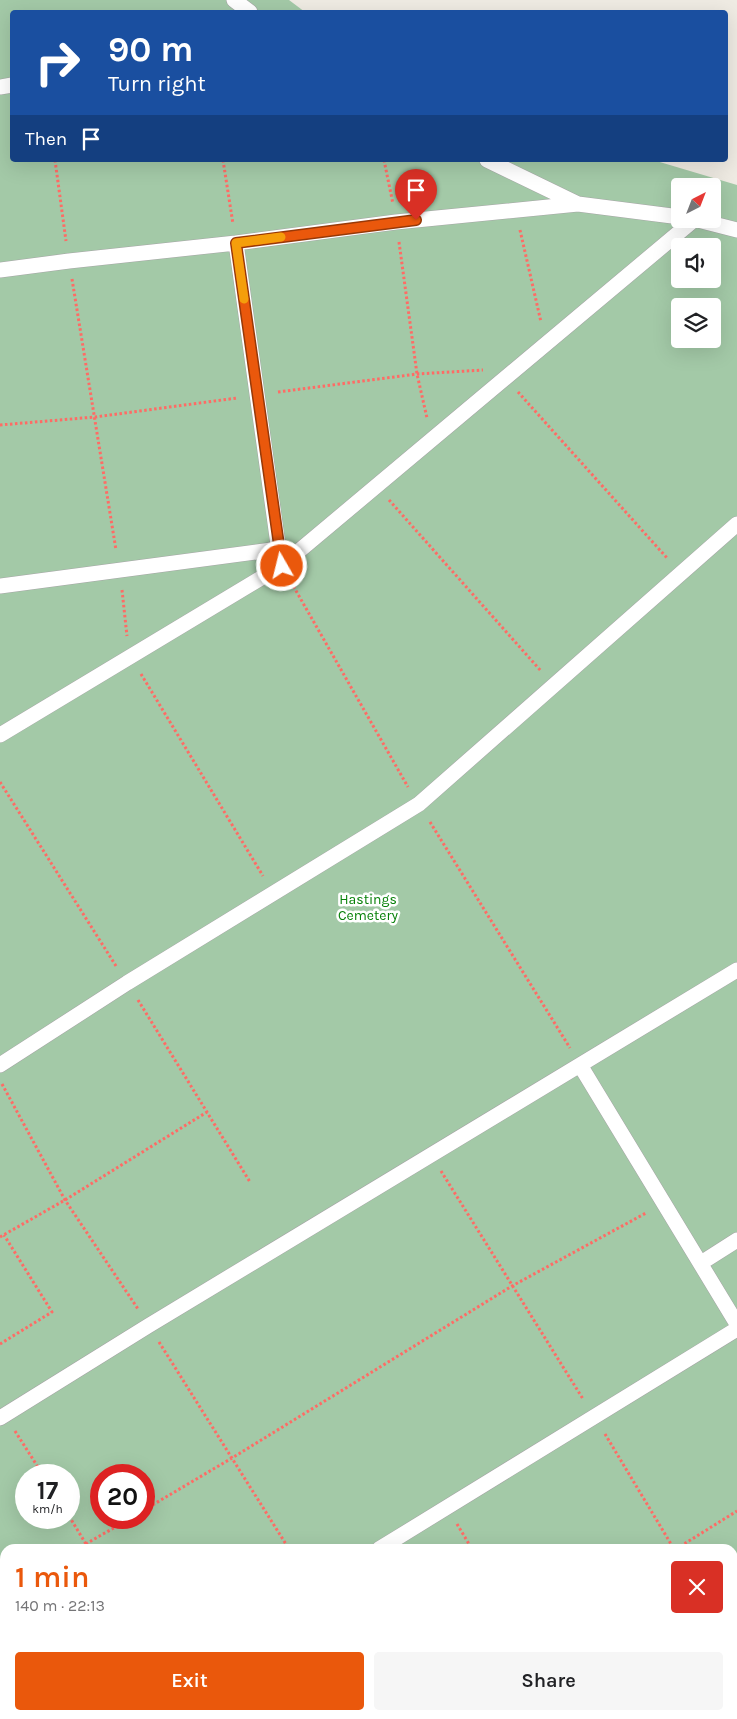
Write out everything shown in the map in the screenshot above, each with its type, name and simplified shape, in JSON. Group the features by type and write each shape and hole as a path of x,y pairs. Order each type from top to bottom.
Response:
{"lane":[{"path":"234,0 247,10"},
{"path":"491,162 578,204"},
{"path":"0,270 236,243 396,222 578,204 671,216"},
{"path":"721,226 737,230"},
{"path":"0,736 282,566 684,228"},
{"path":"236,243 282,566"},
{"path":"0,1065 127,983 419,804 737,524"},
{"path":"0,586 279,549"},
{"path":"2,1416 737,970"},
{"path":"580,1065 737,1324"},
{"path":"701,1263 737,1240"},
{"path":"387,1544 737,1329"}],"path":[{"path":"55,162 68,261 95,417 119,571 130,657 274,894"},
{"path":"223,162 236,243"},
{"path":"384,162 396,222 417,374 432,440"},
{"path":"515,210 546,344"},
{"path":"506,378 681,574"},
{"path":"377,486 554,686"},
{"path":"282,566 419,804 580,1065"},
{"path":"0,1080 65,1200 148,1326 286,1544"},
{"path":"0,1344 52,1312 2,1236 65,1200 207,1112"},
{"path":"431,1156 672,1544"},
{"path":"155,1504 512,1286 664,1203"},
{"path":"2,1416 35,1464"},
{"path":"446,1506 469,1544"},
{"path":"683,1544 737,1511"},
{"path":"77,1529 86,1544 112,1529"}],"green space":[{"name":"Hastings Cemetery","path":"0,0 289,0 302,10 10,10 10,162 660,162 713,178 671,178 671,228 721,228 721,180 737,185 737,1544 0,1544"}],"slow traffic":[{"path":"244,299 236,243 281,237"}],"route":[{"path":"282,566 236,243 416,220"}]}
